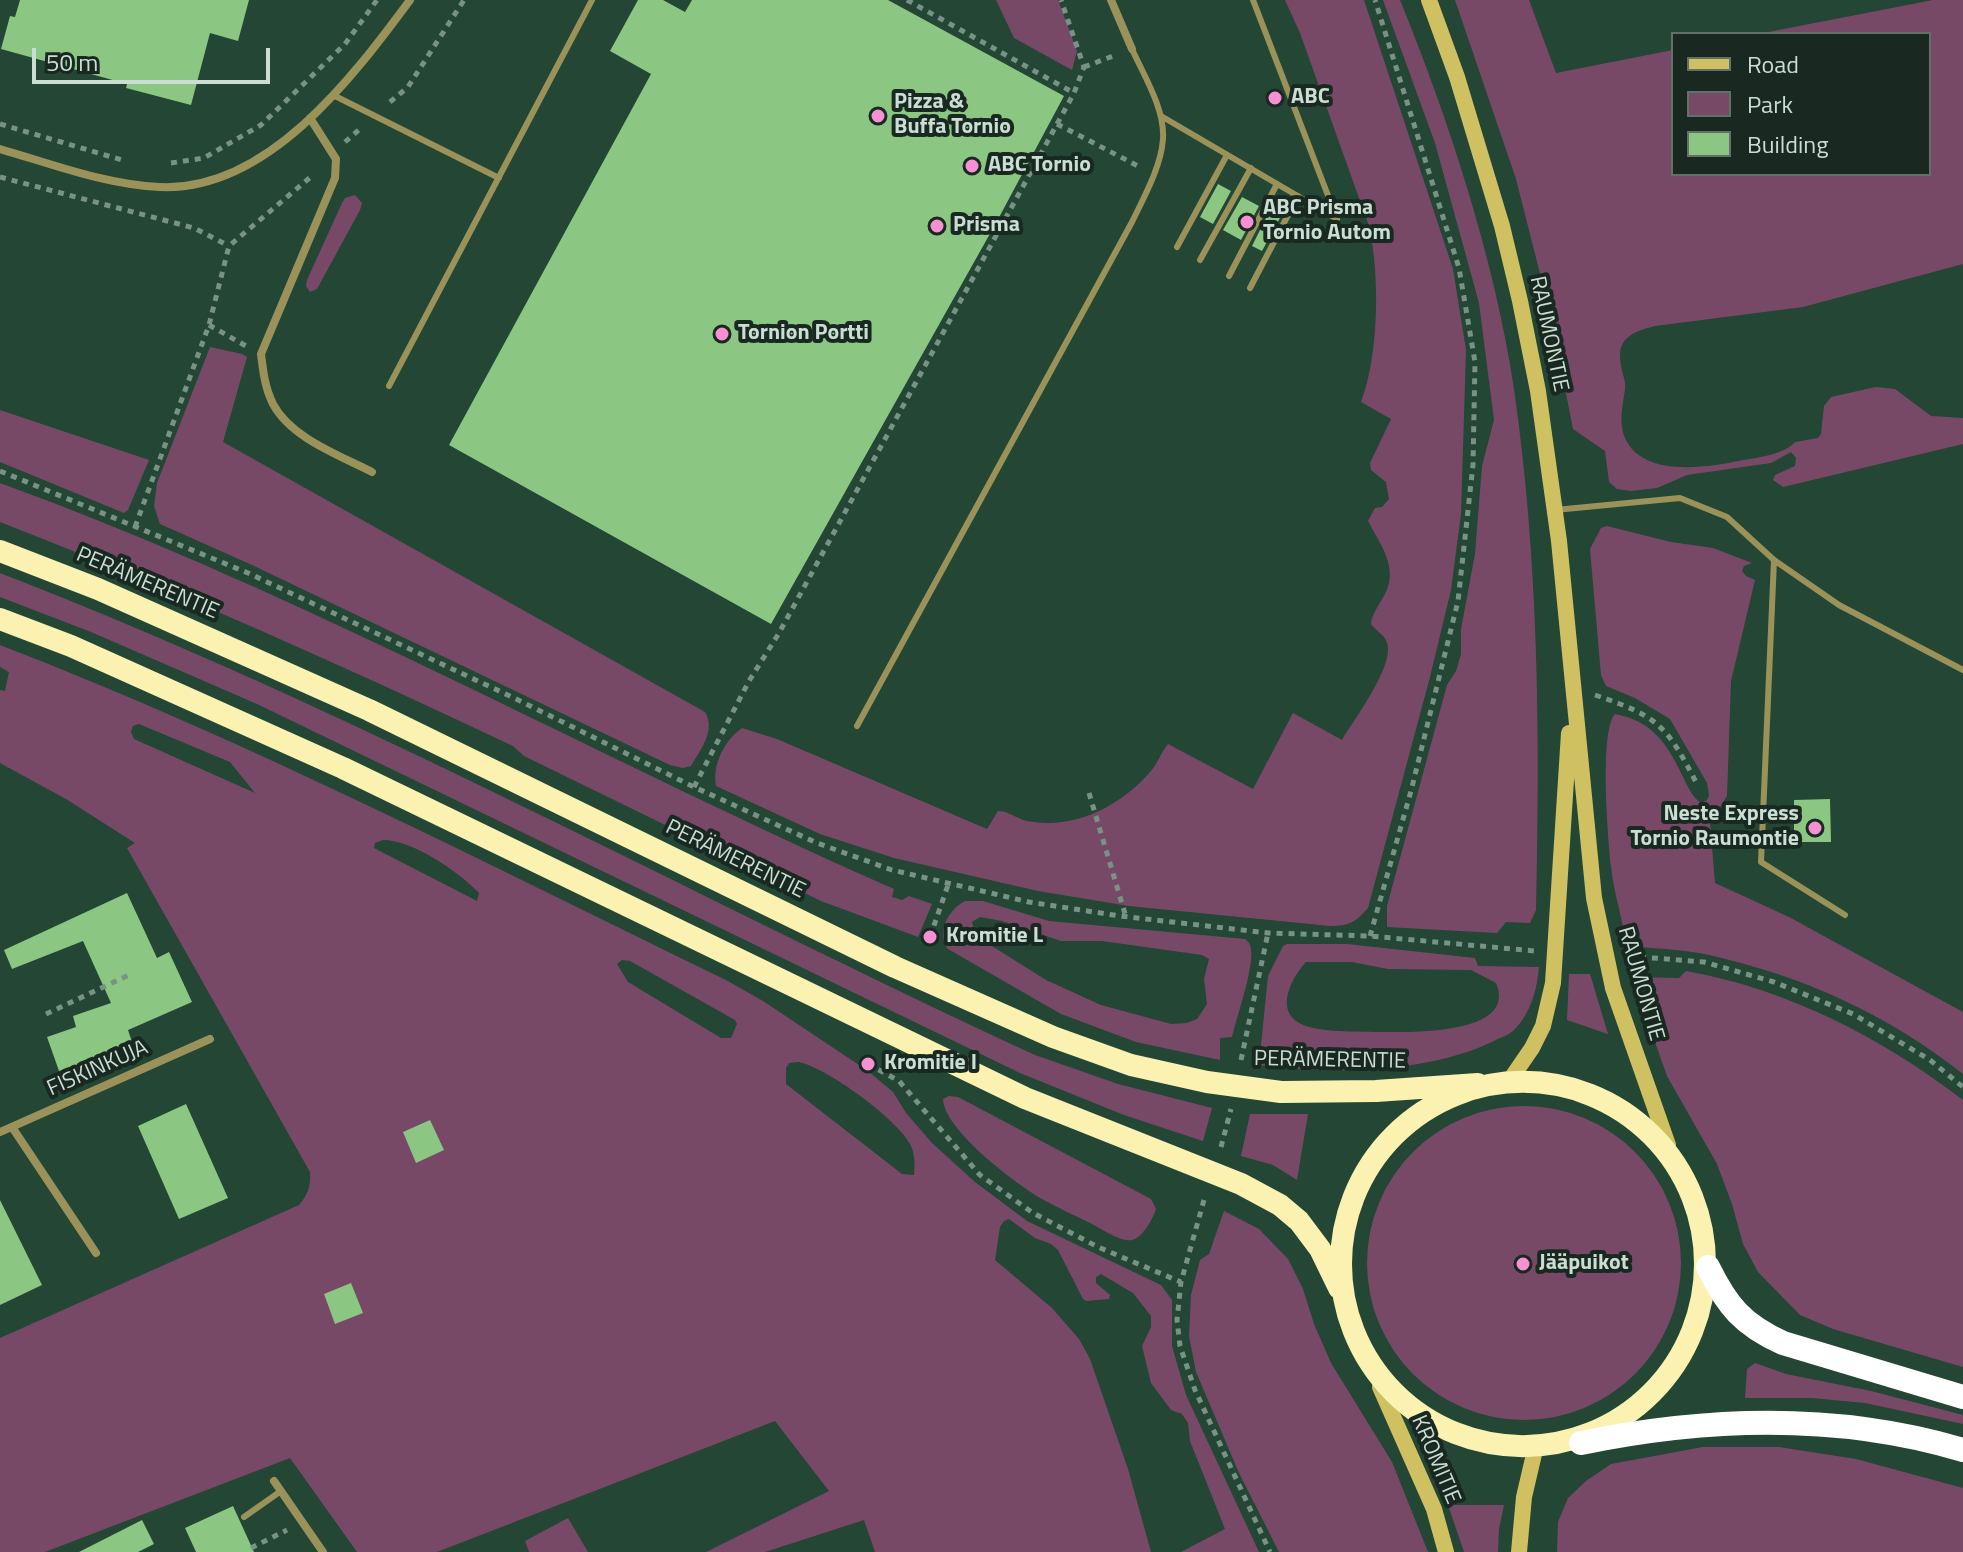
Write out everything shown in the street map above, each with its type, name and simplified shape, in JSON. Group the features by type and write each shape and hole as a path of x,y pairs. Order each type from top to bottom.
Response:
{"highway":[{"name":"PERÄMERENTIE","path":"0,551 98,589 369,710 895,967 1053,1037 1118,1061 1207,1082 1281,1092 1376,1091 1540,1079 1573,1085 1601,1095 1630,1111 1668,1145"},
{"path":"0,619 71,646 343,768 1025,1098 1241,1184 1280,1205 1299,1221 1320,1249 1339,1288 1354,1338 1380,1387 1415,1414 1455,1435 1493,1446 1535,1450 1644,1430 1722,1423 1763,1423 1893,1432 1963,1450"},
{"path":"1339,1288 1343,1230 1359,1190 1382,1156 1414,1126 1478,1084"},
{"path":"1668,1145 1689,1185 1702,1222 1708,1267 1722,1294 1758,1332 1783,1343 1963,1397"},
{"path":"1581,1443 1627,1407 1681,1345 1695,1315 1708,1267"}],"main road":[{"name":"RAUMONTIE","path":"1429,0 1457,77 1502,226 1538,391 1555,510 1594,898 1613,988 1668,1145"},
{"name":"RAUMONTIE","path":"1510,1080 1543,1026 1553,983 1572,687"},
{"name":"KROMITIE","path":"1380,1387 1434,1509 1446,1552"},
{"path":"1519,1552 1521,1519 1535,1450"}],"street":[{"path":"0,149 123,184 165,187 212,181 284,141 310,118 368,57 410,0"},
{"path":"1111,0 1132,49"},
{"path":"310,118 336,159 335,178 261,354 265,382 273,405 288,424 372,472"},
{"name":"FISKINKUJA","path":"0,1132 210,1039"},
{"path":"12,1127 96,1253"},
{"path":"274,1481 323,1552"}],"lane":[{"path":"389,386 592,0"},
{"path":"1161,116 1337,219 1253,0"},
{"path":"857,726 1132,222 1160,157 1164,137 1161,116 1132,49"},
{"path":"333,95 499,178"},
{"path":"1177,247 1227,155"},
{"path":"1200,260 1251,168"},
{"path":"1229,276 1277,184"},
{"path":"1250,288 1298,196"},
{"path":"1555,510 1680,498 1727,517 1774,560 1839,605 1963,670"},
{"path":"1774,560 1761,862 1845,915"},
{"path":"244,1517 281,1491"}],"path":[{"path":"161,165 204,158 261,125 345,44 377,0"},
{"path":"907,0 1074,93"},
{"path":"694,787 749,681 787,619 1074,93 1084,67 1061,0"},
{"path":"1370,936 1411,791 1458,601 1473,465 1475,362 1459,268 1375,0"},
{"path":"1084,67 1132,49"},
{"path":"0,124 134,163"},
{"path":"1057,124 1153,174"},
{"path":"0,177 194,228 229,246 209,325 135,527"},
{"path":"209,325 261,354"},
{"path":"0,471 262,580 512,697 694,787 817,843 892,870 1029,902 1126,917 1268,933 1370,936 1537,951"},
{"path":"1572,687 1637,709 1666,730 1698,786"},
{"path":"1089,793 1126,917"},
{"path":"930,937 948,885"},
{"path":"1241,1061 1268,933"},
{"path":"1627,956 1704,962 1774,982 1853,1014 1930,1060 1963,1087"},
{"path":"46,1014 131,974"},
{"path":"868,1064 899,1081 980,1175 1033,1213 1098,1247 1181,1282"},
{"path":"1221,1147 1232,1108"},
{"path":"1204,1200 1181,1282 1177,1320 1186,1369 1270,1552"},
{"path":"251,1548 302,1521"}],"green space":[{"path":"996,0 1058,0 1077,51 1072,70 1014,38"},
{"path":"1285,0 1364,0 1453,269 1466,350 1461,514 1451,590 1368,908 1352,922 1330,926 1129,906 1038,891 894,858 820,834 716,786 716,769 721,753 742,728 777,739 987,829 998,811 1027,821 1045,823 1079,818 1111,805 1139,784 1168,744 1253,789 1293,713 1342,740 1379,678 1388,653 1386,640 1371,624 1389,584 1389,566 1368,521 1375,508 1382,507 1389,499 1386,482 1371,470 1370,463 1391,419 1361,402 1371,362 1376,315 1375,268 1369,226 1300,33"},
{"path":"1383,0 1400,0 1453,142 1482,241 1506,340 1522,454 1536,650 1536,910 1530,923 1506,922 1497,933 1387,927 1387,906 1447,685 1456,671 1461,654 1461,629 1475,554 1482,466 1494,420 1479,303 1435,143"},
{"path":"1455,0 1529,0 1556,73 1671,50 1671,176 1931,176 1931,32 1768,32 1933,0 1963,0 1963,264 1803,307 1655,326 1633,334 1623,342 1620,356 1625,386 1621,420 1625,438 1633,450 1645,459 1660,464 1709,466 1777,453 1795,442 1818,438 1824,406 1831,397 1876,387 1895,389 1931,416 1963,418 1963,444 1783,487 1773,480 1775,475 1795,466 1796,458 1791,452 1771,463 1687,475 1657,488 1617,489 1609,482 1605,451 1573,429 1551,317 1516,179"},
{"path":"355,195 362,203 360,210 317,289 310,292 306,286 307,280 342,203 345,198"},
{"path":"210,347 247,357 223,442 705,712 708,733 691,766 670,765 160,524 154,506 157,483"},
{"path":"0,410 149,460 128,510 124,513 0,462"},
{"path":"0,483 115,527 339,626 894,889 892,897 902,900 909,896 932,904 918,937 821,901 524,756 513,746 322,658 130,574 0,522"},
{"path":"1607,526 1671,542 1713,548 1752,563 1744,566 1742,571 1755,580 1731,681 1727,796 1710,823 1715,883 1789,917 1963,1012 1963,1074 1904,1033 1811,986 1709,955 1641,947 1639,932 1624,932 1612,874 1607,810 1607,741 1615,714 1639,722 1657,735 1698,801 1707,800 1709,795 1707,783 1670,719 1635,698 1606,686 1601,675 1590,549 1601,528"},
{"path":"0,573 132,626 392,744 1035,1055 1118,1084 1212,1108 1203,1141 1124,1115 1020,1073 257,704 91,632 0,597"},
{"path":"0,645 93,682 276,763 726,980 868,1071 893,1092 906,1113 932,1143 975,1182 1027,1221 1161,1285 1172,1300 1172,1346 1186,1395 1259,1552 1181,1552 1225,1529 1190,1441 1188,1423 1182,1414 1171,1410 1151,1383 1142,1346 1151,1327 1151,1316 1133,1293 1101,1274 1096,1277 1096,1283 1110,1295 1109,1299 1083,1299 1058,1250 1009,1219 1000,1227 995,1260 1052,1308 1079,1339 1090,1359 1128,1469 1151,1552 875,1552 864,1520 765,1552 706,1552 829,1491 775,1421 437,1552 357,1552 290,1458 45,1552 0,1552 0,1338 299,1205 307,1194 310,1172 127,848 135,843 66,799 0,763 0,690 5,691 9,672 0,667","holes":["139,724 230,762 255,793 134,739 131,732 133,726","395,841 421,851 460,876 479,893 477,901 374,848 375,843","622,960 630,961 735,1020 737,1024 731,1038 721,1038 628,982 617,964","799,1062 826,1074 891,1121 912,1148 914,1175 902,1174 786,1084 789,1063"]},
{"path":"965,901 983,901 1049,921 1245,939 1251,949 1248,980 1232,1037 1220,1038 1220,1060 1136,1042 1061,1014 948,949 944,943 943,929 949,915","holes":["980,917 1002,921 1061,941 1102,941 1202,955 1209,959 1204,979 1207,1004 1197,1019 1171,1024 1101,1005 1046,980 976,936 972,922"]},
{"path":"1347,944 1475,958 1478,966 1539,967 1532,1000 1515,1029 1468,1052 1440,1060 1379,1069 1317,1070 1259,1065 1268,976 1283,946","holes":["1306,962 1352,962 1388,969 1471,970 1496,983 1499,1001 1491,1013 1475,1022 1431,1031 1334,1031 1303,1025 1290,1015 1287,1007 1289,991"]},
{"path":"1686,971 1761,990 1832,1019 1900,1056 1963,1100 1963,1367 1833,1329 1800,1315 1758,1272 1743,1244 1717,1164 1667,1076 1632,977 1679,978"},
{"path":"1569,974 1590,974 1608,1034 1567,1020"},
{"path":"958,1097 1151,1199 1156,1209 1148,1226 1135,1239 1124,1240 1040,1198 998,1168 967,1140 946,1111 943,1099"},
{"path":"1509,1106 1539,1106 1570,1112 1598,1124 1624,1141 1646,1163 1663,1189 1675,1217 1681,1263 1675,1309 1663,1337 1646,1363 1624,1385 1598,1402 1570,1414 1539,1420 1509,1420 1478,1414 1450,1402 1424,1385 1402,1363 1385,1337 1373,1309 1367,1278 1367,1248 1373,1217 1385,1189 1402,1163 1424,1141 1450,1124 1478,1112"},
{"path":"1250,1114 1308,1114 1297,1180 1273,1165 1241,1156"},
{"path":"1224,1211 1259,1229 1288,1259 1331,1363 1392,1462 1428,1552 1279,1552 1239,1473 1196,1372 1189,1336 1191,1295 1200,1260 1209,1254"},
{"path":"1755,1363 1786,1374 1871,1391 1963,1415 1963,1424 1865,1403 1812,1398 1745,1398 1747,1369"},
{"path":"1703,1447 1779,1447 1856,1459 1963,1488 1963,1552 1557,1552 1558,1522 1568,1498 1586,1481 1611,1464"},
{"path":"1448,1505 1504,1505 1498,1552 1464,1552"},
{"path":"568,1518 588,1552 529,1552 525,1541"}],"building":[{"path":"20,0 249,0 238,41 210,33 191,105 1,49 10,16 15,17"},
{"name":"Tornion Portti","path":"638,0 663,0 685,12 692,0 888,0 1064,96 771,624 449,445 651,74 610,51"},
{"path":"1218,184 1231,191 1213,224 1200,217"},
{"path":"1242,197 1259,206 1241,240 1223,230"},
{"path":"1269,212 1280,218 1262,251 1252,246"},
{"path":"1830,799 1831,842 1794,842 1794,800"},
{"path":"127,893 157,958 169,952 192,1002 128,1030 133,1045 59,1071 47,1037 76,1027 73,1016 111,1003 83,941 12,969 4,950"},
{"path":"186,1104 228,1198 179,1219 138,1126"},
{"path":"430,1120 444,1150 416,1163 403,1132"},
{"path":"0,1200 42,1285 0,1305"},
{"path":"351,1283 363,1313 335,1324 324,1294"},
{"path":"233,1506 254,1552 196,1552 185,1528"},
{"path":"142,1520 154,1544 138,1552 79,1552"}],"place":[{"name":"ABC","path":"1275,98"},
{"name":"Pizza & Buffa Tornio","path":"878,116"},
{"name":"ABC Tornio","path":"972,166"},
{"name":"ABC Prisma Tornio Autom","path":"1247,222"},
{"name":"Prisma","path":"937,226"},
{"name":"Tornion Portti","path":"722,334"},
{"name":"Neste Express Tornio Raumontie","path":"1815,828"},
{"name":"Kromitie L","path":"930,937"},
{"name":"Kromitie I","path":"868,1064"},
{"name":"Jääpuikot","path":"1523,1264"}]}
